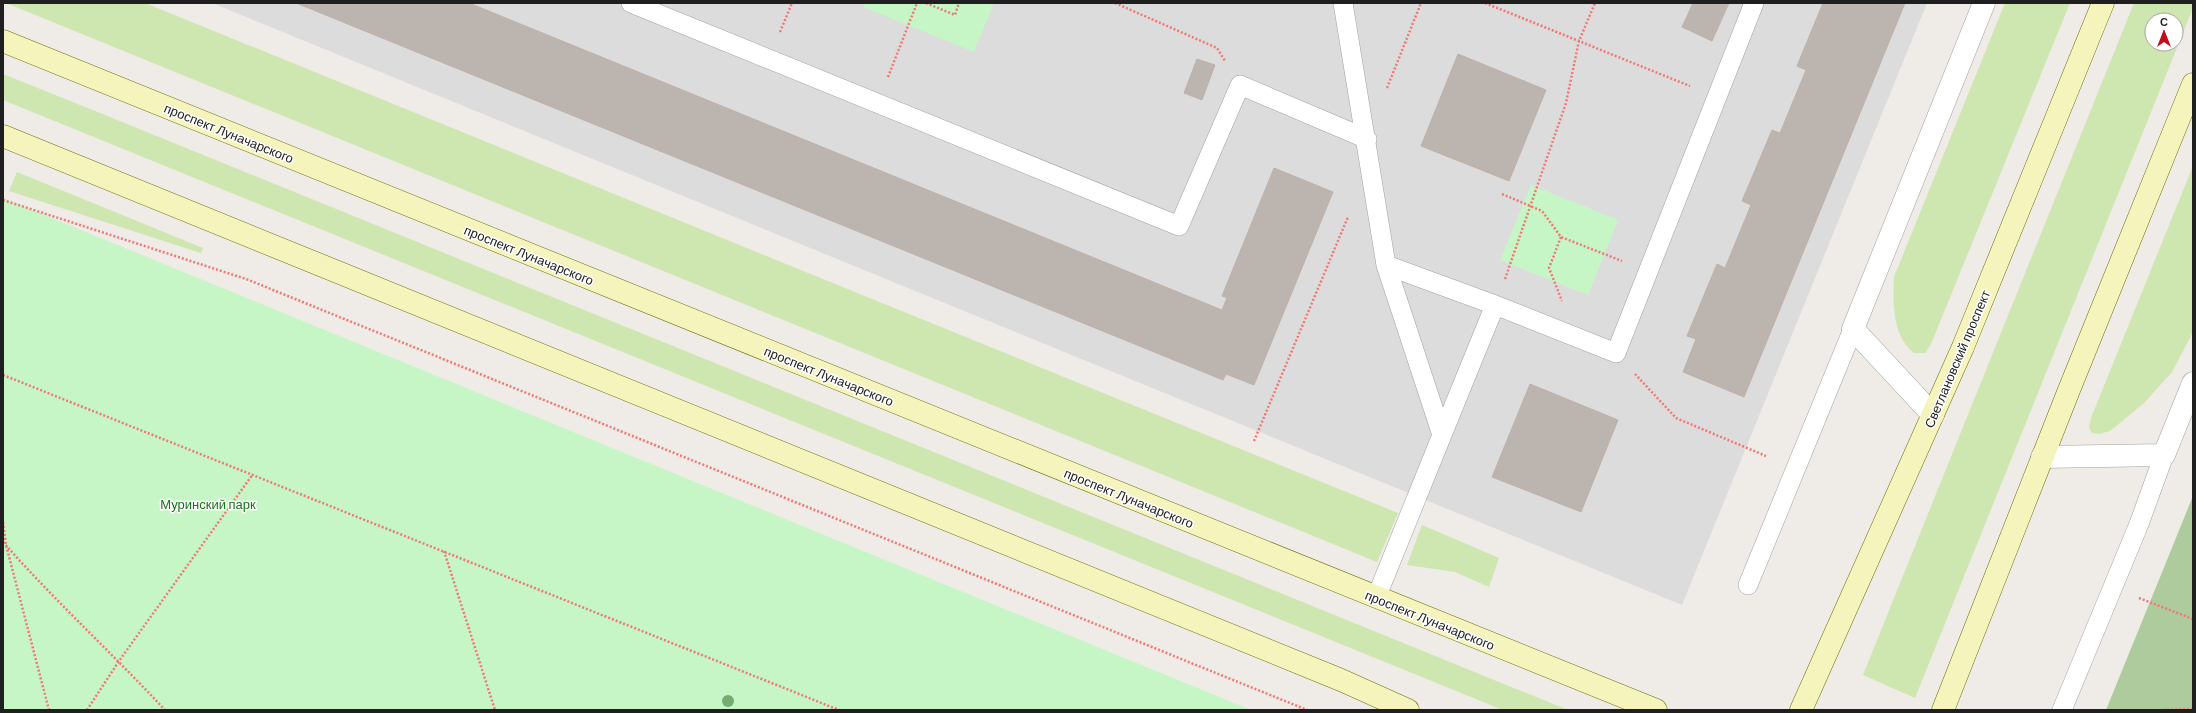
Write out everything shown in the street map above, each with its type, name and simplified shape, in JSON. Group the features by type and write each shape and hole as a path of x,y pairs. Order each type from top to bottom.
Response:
{"main road":[{"name":"Светлановский проспект","path":"1801,710 1963,347 2103,3"},
{"name":"проспект Луначарского","path":"3,41 1376,598 1656,710"},
{"path":"1943,710 2042,457 2193,84"},
{"path":"3,136 1334,677 1408,710"}],"street":[{"path":"1933,414 1853,329 1984,3"},
{"path":"2042,457 2164,455 2193,383"}],"lane":[{"path":"631,3 1179,226 1240,85 1367,139"},
{"path":"1343,3 1367,139 1386,265 1442,435"},
{"path":"1386,265 1616,353 1754,3"},
{"path":"1376,598 1495,306"},
{"path":"1748,585 1853,329"},
{"path":"2062,710 2139,524 2164,455"}],"path":[{"path":"878,103 917,3"},
{"path":"926,3 955,15 959,3"},
{"path":"1116,3 1218,48 1240,85"},
{"path":"1384,96 1421,3"},
{"path":"1485,3 1717,97"},
{"path":"1495,306 1532,206 1566,103 1579,41 1595,3"},
{"path":"1502,194 1542,211 1561,237 1648,272"},
{"path":"3,200 246,279 1307,710"},
{"path":"1254,441 1349,214"},
{"path":"1561,237 1549,268 1576,337"},
{"path":"1616,353 1676,418 1766,456"},
{"path":"3,375 839,710"},
{"path":"87,710 119,661 253,474"},
{"path":"3,522 6,545 50,710"},
{"path":"3,542 56,599 119,661 164,710"},
{"path":"444,551 495,710"},
{"path":"2139,598 2193,619"},
{"path":"2164,710 2193,709"}],"shaded area":[{"path":"212,3 1927,3 1682,605"}],"green space":[{"path":"6,3 145,3 1398,513 1377,562"},
{"path":"865,3 994,3 974,52 863,7"},
{"path":"2005,3 2070,3 1931,344 1925,353 1914,353 1901,337 1895,318 1894,277"},
{"path":"2134,3 2193,3 2193,8 2184,30 2184,12 2144,12 2144,52 2175,52 1915,698 1863,675"},
{"path":"3,74 1568,710 1503,710 3,100"},
{"path":"2193,166 2193,332 2172,372 2144,403 2110,431 2099,434 2092,433 2089,428 2091,418"},
{"path":"17,172 203,248 201,253 9,191"},
{"path":"1531,185 1618,220 1588,295 1500,260"},
{"name":"Муринский парк","path":"3,198 1251,710 3,710"},
{"path":"2193,496 2193,710 2106,710"},
{"path":"1422,525 1499,558 1489,587 1455,572 1407,565"}],"building":[{"path":"296,3 469,3 1222,310 1227,298 1222,296 1274,168 1333,192 1254,385 1226,374 1223,380"},
{"path":"1693,3 1729,3 1712,41 1682,27"},
{"path":"1823,3 1905,3 1744,397 1683,372 1696,339 1687,336 1717,264 1725,268 1751,205 1742,201 1772,130 1780,133 1806,70 1797,66"},
{"path":"1458,54 1546,90 1509,181 1421,146"},
{"path":"1197,59 1215,65 1202,100 1184,93"},
{"path":"1530,384 1618,420 1581,512 1492,477"}]}
